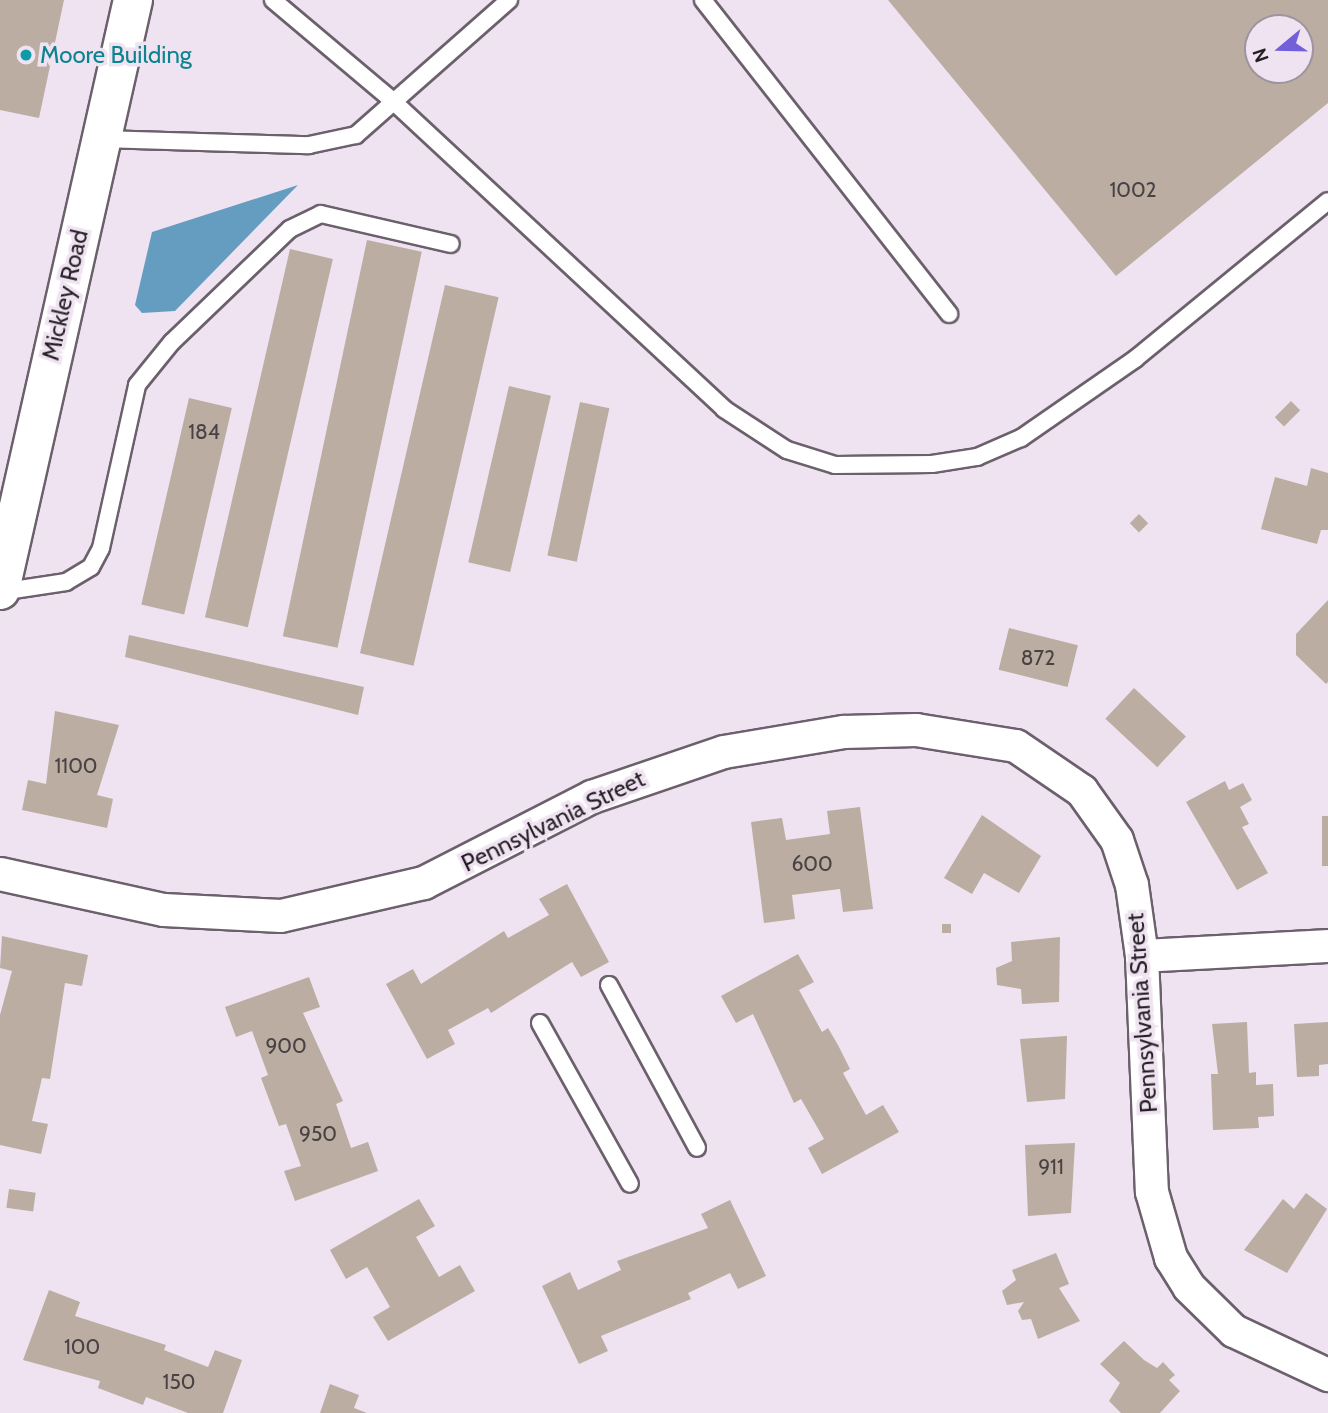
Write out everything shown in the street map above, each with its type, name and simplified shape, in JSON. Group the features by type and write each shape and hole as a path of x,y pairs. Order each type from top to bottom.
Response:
{"street":[{"name":"Mickley Road","path":"0,591 132,0"},
{"name":"Pennsylvania Street","path":"0,874 164,910 247,916 329,909 424,883 592,797 657,771 724,752 830,734 916,730 1016,746 1082,791 1117,840 1142,956 1152,1192 1171,1258 1189,1287 1234,1331 1328,1375"},
{"path":"1142,956 1328,946"}],"lane":[{"path":"273,0 394,102 724,409 787,450 835,465 932,464 977,457 1021,438 1135,359 1328,201"},
{"path":"101,139 309,145 356,135 509,0"},
{"path":"703,0 949,314"},
{"path":"0,591 66,582 91,567 101,548 137,385 172,342 290,229 321,214 451,244"},
{"path":"609,985 697,1147"},
{"path":"540,1023 630,1184"}],"water":[{"path":"298,185 175,311 142,313 135,305 152,232"}],"building":[{"name":"Moore Building","path":"0,0 64,0 39,118 0,110"},
{"path":"888,0 1328,0 1328,103 1116,276"},
{"path":"367,240 422,252 338,648 283,636"},
{"path":"290,249 333,259 248,627 205,617"},
{"path":"445,285 499,297 414,666 360,653"},
{"path":"509,386 551,396 510,572 468,562"},
{"path":"189,398 232,408 184,614 141,605"},
{"path":"1291,401 1300,410 1284,426 1275,417"},
{"path":"580,402 609,408 577,562 547,556"},
{"path":"1311,468 1328,473 1328,530 1321,530 1317,544 1261,529 1275,477 1307,486"},
{"path":"1139,514 1148,523 1139,532 1130,523"},
{"path":"1328,600 1326,684 1296,655 1296,634"},
{"path":"1009,628 1078,645 1067,687 999,670"},
{"path":"129,635 364,687 358,715 125,657"},
{"path":"1134,688 1186,736 1157,767 1105,719"},
{"path":"55,711 119,725 97,795 113,799 107,828 22,810 28,780 46,784"},
{"path":"1225,781 1229,790 1243,783 1252,800 1240,807 1249,824 1242,827 1268,873 1237,890 1186,802"},
{"path":"860,807 873,909 843,912 840,889 792,895 795,919 764,923 751,822 782,818 786,840 830,834 827,811"},
{"path":"982,815 1041,856 1019,893 984,873 972,894 944,878"},
{"path":"1322,816 1328,816 1328,866 1322,866"},
{"path":"567,884 609,962 581,977 572,962 491,1013 488,1008 448,1030 455,1044 427,1059 386,984 413,969 421,984 504,931 508,938 549,915 539,899"},
{"path":"942,924 951,924 951,933 942,933"},
{"path":"2,936 88,955 82,986 65,983 50,1079 42,1078 32,1121 48,1124 41,1154 0,1145 0,1015 12,971 0,968"},
{"path":"1060,937 1059,1002 1022,1004 1021,989 997,985 996,968 1012,961 1011,942"},
{"path":"798,954 814,982 799,990 822,1032 828,1028 838,1045 850,1069 843,1073 866,1115 883,1105 899,1132 822,1174 808,1148 824,1139 801,1099 794,1103 753,1014 736,1023 721,996"},
{"path":"309,977 320,1007 303,1013 343,1101 336,1104 351,1148 368,1142 378,1171 295,1201 284,1171 301,1166 286,1124 279,1126 261,1078 268,1075 252,1031 236,1037 225,1007"},
{"path":"1247,1022 1249,1073 1256,1072 1256,1085 1273,1084 1274,1116 1258,1117 1259,1128 1213,1130 1211,1074 1218,1074 1212,1024"},
{"path":"1328,1022 1328,1064 1319,1065 1319,1076 1297,1077 1294,1024"},
{"path":"1067,1036 1065,1099 1027,1102 1020,1039"},
{"path":"1075,1143 1071,1213 1028,1216 1025,1145"},
{"path":"9,1189 36,1193 33,1212 6,1208"},
{"path":"1306,1193 1327,1209 1287,1273 1244,1250 1283,1199 1294,1209"},
{"path":"419,1199 435,1226 416,1237 439,1277 460,1265 475,1291 388,1341 373,1317 390,1307 367,1267 346,1279 330,1250"},
{"path":"730,1200 766,1276 738,1289 730,1273 688,1293 691,1299 601,1336 608,1351 579,1364 542,1286 570,1272 578,1290 621,1270 617,1261 708,1228 701,1214"},
{"path":"1056,1253 1069,1284 1059,1288 1080,1321 1038,1339 1031,1319 1022,1320 1018,1311 1024,1302 1007,1305 1002,1291 1016,1280 1012,1270"},
{"path":"49,1290 80,1302 75,1316 166,1345 164,1350 208,1367 215,1350 242,1360 223,1413 188,1413 146,1397 143,1405 98,1388 100,1381 23,1360"},
{"path":"1124,1341 1144,1360 1157,1368 1163,1362 1175,1375 1169,1380 1180,1391 1160,1413 1121,1413 1109,1401 1120,1383 1100,1364"},
{"path":"330,1384 359,1395 354,1408 367,1413 320,1413"}],"place":[{"name":"Moore Building","path":"26,55"}]}
